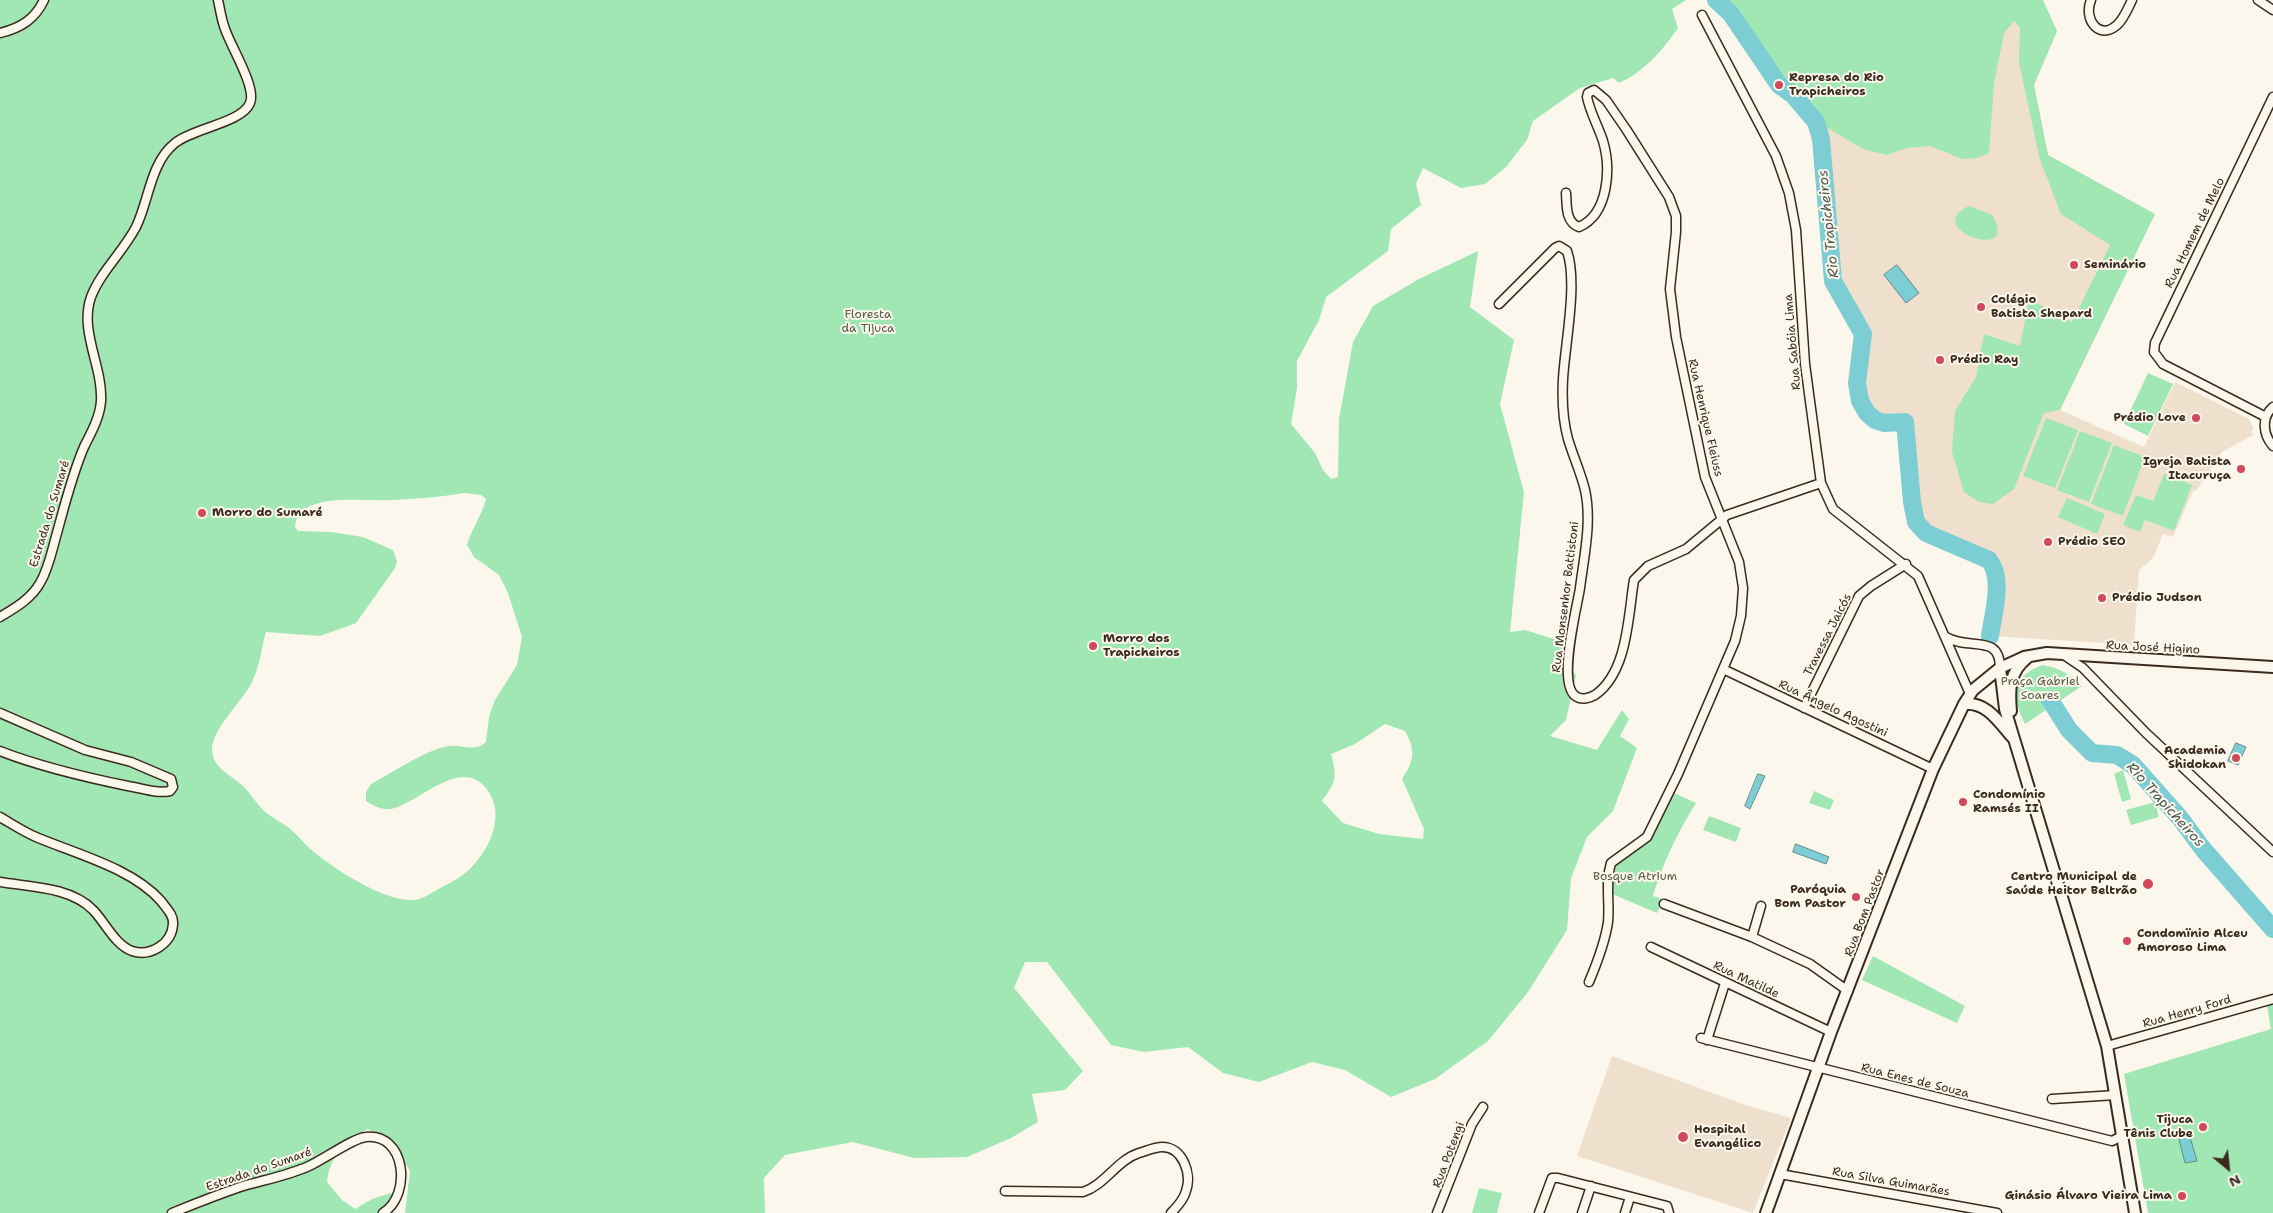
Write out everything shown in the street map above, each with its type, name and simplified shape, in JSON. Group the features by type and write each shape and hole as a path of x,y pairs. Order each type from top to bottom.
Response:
{"street":[{"path":"0,33 16,29 32,19 44,0"},
{"name":"Estrada do Sumaré","path":"0,617 25,600 40,583 50,561 76,466 96,421 101,402 100,383 91,344 88,320 91,298 101,279 136,226 150,184 167,150 184,136 244,112 251,102 251,90 224,26 218,0"},
{"path":"2091,0 2087,10 2088,17 2095,27 2102,30 2109,30 2117,25 2132,0"},
{"path":"2258,0 2273,10"},
{"name":"Rua Sabóia Lima","path":"1702,14 1776,156 1789,193 1796,230 1805,364 1821,483 1833,510 1906,564 1918,576 1970,694"},
{"name":"Rua Henrique Fleiuss","path":"1566,193 1568,216 1574,225 1579,226 1594,216 1606,190 1606,159 1603,142 1587,97 1588,92 1594,90 1606,100 1654,173 1669,197 1676,216 1670,289 1672,314 1698,446 1706,477 1739,562 1743,588 1741,616 1735,641 1678,774 1647,837 1611,863 1608,882 1608,922 1601,955 1588,982"},
{"name":"Rua Homem de Melo","path":"2266,417 2176,371 2157,358 2154,352 2155,343 2273,97"},
{"name":"Rua Monsenhor Battistoni","path":"1499,304 1555,248 1564,248 1567,251 1570,260 1570,305 1563,398 1568,438 1586,491 1588,524 1579,599 1568,659 1567,680 1573,695 1580,699 1592,697 1603,689 1612,676 1621,656 1634,580 1648,566 1686,549 1722,519"},
{"path":"2273,407 2266,417 2266,436 2273,446"},
{"path":"1722,519 1728,515 1821,483"},
{"name":"Travessa Jaicós","path":"1804,708 1859,596 1871,586 1906,564"},
{"path":"1946,637 1961,644 1985,645 1995,649 2000,654 2005,709 2107,1046 2124,1135 2135,1213"},
{"name":"Rua José Higino","path":"2031,656 2048,653 2273,667"},
{"path":"2063,654 2083,668 2146,733 2273,852"},
{"path":"2017,744 2011,712 2012,679 2020,664 2031,656"},
{"name":"Rua Bom Pastor","path":"1766,1213 1831,1032 1933,769 1970,694 2000,668 2031,656"},
{"name":"Rua Ângelo Agostini","path":"1723,669 1933,769"},
{"path":"1964,704 1975,703 1988,710 2017,744"},
{"path":"0,713 85,750 147,769 170,779 173,787 170,791 157,792 102,781 33,763 0,751"},
{"path":"0,817 34,836 106,865 136,882 158,899 170,913 173,924 168,941 157,950 133,951 124,947 92,908 79,900 63,892 0,882"},
{"path":"1664,904 1752,937 1810,964 1848,991"},
{"path":"1752,937 1761,906"},
{"name":"Rua Matilde","path":"1651,947 1831,1032"},
{"name":"Rua Enes de Souza","path":"1725,982 1704,1039 2112,1141 2124,1135"},
{"name":"Rua Henry Ford","path":"2107,1046 2273,999"},
{"path":"2052,1099 2116,1095"},
{"name":"Rua Potengi","path":"1437,1213 1472,1124 1484,1107"},
{"name":"Estrada do Sumaré","path":"172,1213 241,1187 308,1166 364,1137 377,1137 386,1143 399,1159 402,1170 396,1200 383,1213"},
{"path":"1004,1191 1083,1192 1093,1188 1132,1156 1162,1147 1172,1150 1181,1156 1189,1179 1186,1193 1171,1213"},
{"name":"Rua Silva Guimarães","path":"1780,1174 1997,1213"},
{"path":"1540,1213 1552,1178 1667,1206 1670,1209 1669,1213"},
{"path":"1582,1213 1591,1186"},
{"path":"1625,1213 1630,1197"}],"shaded area":[{"name":"Colégio Batista Shepard","path":"1987,0 2057,31 2034,85 2048,155 2155,214 2060,410 2144,447 2175,382 2249,419 2254,429 2251,430 2253,435 2222,452 2196,491 2193,491 2173,537 2163,534 2153,558 2139,570 2134,645 1993,636 2001,578 1994,561 1924,529 1915,512 1907,420 1876,418 1864,400 1861,383 1867,335 1839,287 1836,277 1821,124 1792,92 1778,81"},
{"name":"Hospital Evangélico","path":"1612,1056 1748,1106 1791,1118 1753,1213 1577,1156"}],"green space":[{"name":"Floresta da Tijuca","path":"0,0 1686,0 1672,9 1678,28 1645,67 1619,83 1613,78 1580,88 1533,121 1527,140 1506,167 1485,184 1461,188 1423,168 1416,184 1421,205 1391,229 1388,251 1326,297 1319,320 1297,361 1297,388 1291,424 1315,453 1323,470 1331,479 1338,477 1339,419 1353,342 1373,306 1419,279 1478,251 1470,307 1514,340 1500,404 1524,492 1510,632 1525,630 1557,640 1576,676 1566,720 1550,736 1597,750 1622,710 1629,719 1620,736 1637,748 1613,811 1587,837 1571,878 1567,930 1528,992 1488,1041 1435,1079 1391,1097 1345,1070 1312,1062 1259,1082 1223,1073 1188,1047 1144,1052 1111,1045 1047,962 1025,962 1014,988 1083,1071 1065,1090 1032,1094 1038,1122 1011,1138 967,1157 914,1158 853,1142 785,1155 764,1178 765,1213 405,1213 410,1171 393,1144 368,1129 346,1144 335,1157 328,1173 327,1182 342,1200 355,1209 372,1199 391,1193 394,1202 390,1213 0,1213","holes":["464,493 481,495 486,499 467,545 474,557 499,575 508,593 522,637 517,665 495,700 489,717 486,742 472,748 454,746 440,748 419,757 371,784 366,792 366,801 384,809 391,809 451,779 464,777 475,780 486,788 495,810 495,822 487,846 473,866 464,874 422,898 417,900 402,899 389,896 348,876 314,852 289,828 270,816 240,783 224,772 216,763 213,757 213,742 222,724 248,689 255,676 266,632 320,636 356,623 395,568 397,561 393,550 363,537 331,532 298,531 295,527 299,515 307,507 334,500 400,500","1385,724 1405,731 1411,744 1411,761 1402,779 1424,829 1423,839 1379,834 1343,823 1322,801 1331,788 1335,774 1331,754 1355,744"]},
{"path":"1711,0 2043,0 2057,31 2034,85 2048,155 2155,214 2060,410 2044,413 2014,489 1993,504 1979,502 1964,492 1952,452 1955,411 1976,377 1984,334 2020,346 2029,299 2072,322 2110,245 2061,214 2040,160 2019,63 2020,28 2014,21 2004,33 1994,84 1989,153 1977,158 1962,159 1930,146 1907,148 1887,155 1863,149 1821,124 1792,92 1778,81 1772,80 1754,45 1743,29"},
{"path":"1969,206 1992,215 1998,230 1994,237 1985,240 1962,232 1956,224 1957,215"},
{"path":"2148,373 2173,384 2148,436 2124,424"},
{"path":"2046,418 2078,430 2055,488 2023,476"},
{"path":"2080,431 2112,443 2089,502 2057,490"},
{"path":"2114,445 2145,457 2123,516 2091,504"},
{"path":"2164,474 2192,485 2174,531 2145,520 2140,532 2123,525 2136,495 2153,501"},
{"path":"2067,498 2105,514 2097,534 2058,517"},
{"name":"Praça Gabriel Soares","path":"2042,665 2064,672 2082,686 2025,724 2017,704 2016,688 2024,676"},
{"path":"2123,770 2131,799 2122,802 2114,774"},
{"path":"1814,791 1834,800 1830,810 1809,803"},
{"name":"Bosque Atrium","path":"1672,792 1696,803 1661,871 1653,896 1663,899 1657,913 1610,893 1611,864 1644,843"},
{"path":"2155,802 2159,817 2131,825 2126,810"},
{"path":"1709,816 1741,828 1736,842 1703,830"},
{"path":"1873,956 1965,1006 1957,1023 1862,980"},
{"name":"Tijuca Tênis Clube","path":"2273,1004 2273,1213 2148,1213 2124,1074 2271,1029 2267,1005"},
{"path":"1479,1188 1502,1193 1497,1213 1472,1213"}],"water":[{"path":"1897,265 1919,293 1906,303 1884,275"},
{"path":"2236,743 2246,747 2238,765 2228,761"},
{"path":"1758,774 1765,776 1750,809 1745,806"},
{"path":"1796,844 1829,857 1826,864 1793,852"},
{"path":"2190,1137 2197,1161 2185,1163 2179,1139"}],"waterway":[{"name":"Rio Trapicheiros","path":"1716,0 1731,14 1779,85 1793,95 1816,122 1821,139 1833,281 1863,334 1857,383 1860,401 1867,413 1875,420 1884,423 1905,422 1912,502 1916,522 1926,533 1989,560 1996,577 1997,587 1990,636"},
{"name":"Rio Trapicheiros","path":"2050,700 2069,730 2092,753 2117,755 2133,765 2273,929"}],"place":[{"name":"Represa do Rio Trapicheiros","path":"1779,85"},
{"name":"Seminário","path":"2074,265"},
{"name":"Colégio Batista Shepard","path":"1981,307"},
{"name":"Prédio Ray","path":"1940,360"},
{"name":"Prédio Love","path":"2196,418"},
{"name":"Igreja Batista Itacuruça","path":"2241,469"},
{"name":"Morro do Sumaré","path":"202,513"},
{"name":"Prédio SEO","path":"2048,542"},
{"name":"Prédio Judson","path":"2102,598"},
{"name":"Morro dos Trapicheiros","path":"1093,646"},
{"name":"Academia Shidokan","path":"2236,758"},
{"name":"Condomínio Ramsés II","path":"1963,802"},
{"name":"Centro Municipal de Saúde Heitor Beltrão","path":"2148,884"},
{"name":"Paróquia Bom Pastor","path":"1856,897"},
{"name":"Condomïnio Alceu Amoroso Lima","path":"2127,941"},
{"name":"Tijuca Tênis Clube","path":"2203,1127"},
{"name":"Hospital Evangélico","path":"1683,1137"},
{"name":"Ginásio Álvaro Vieira Lima","path":"2182,1196"}]}
